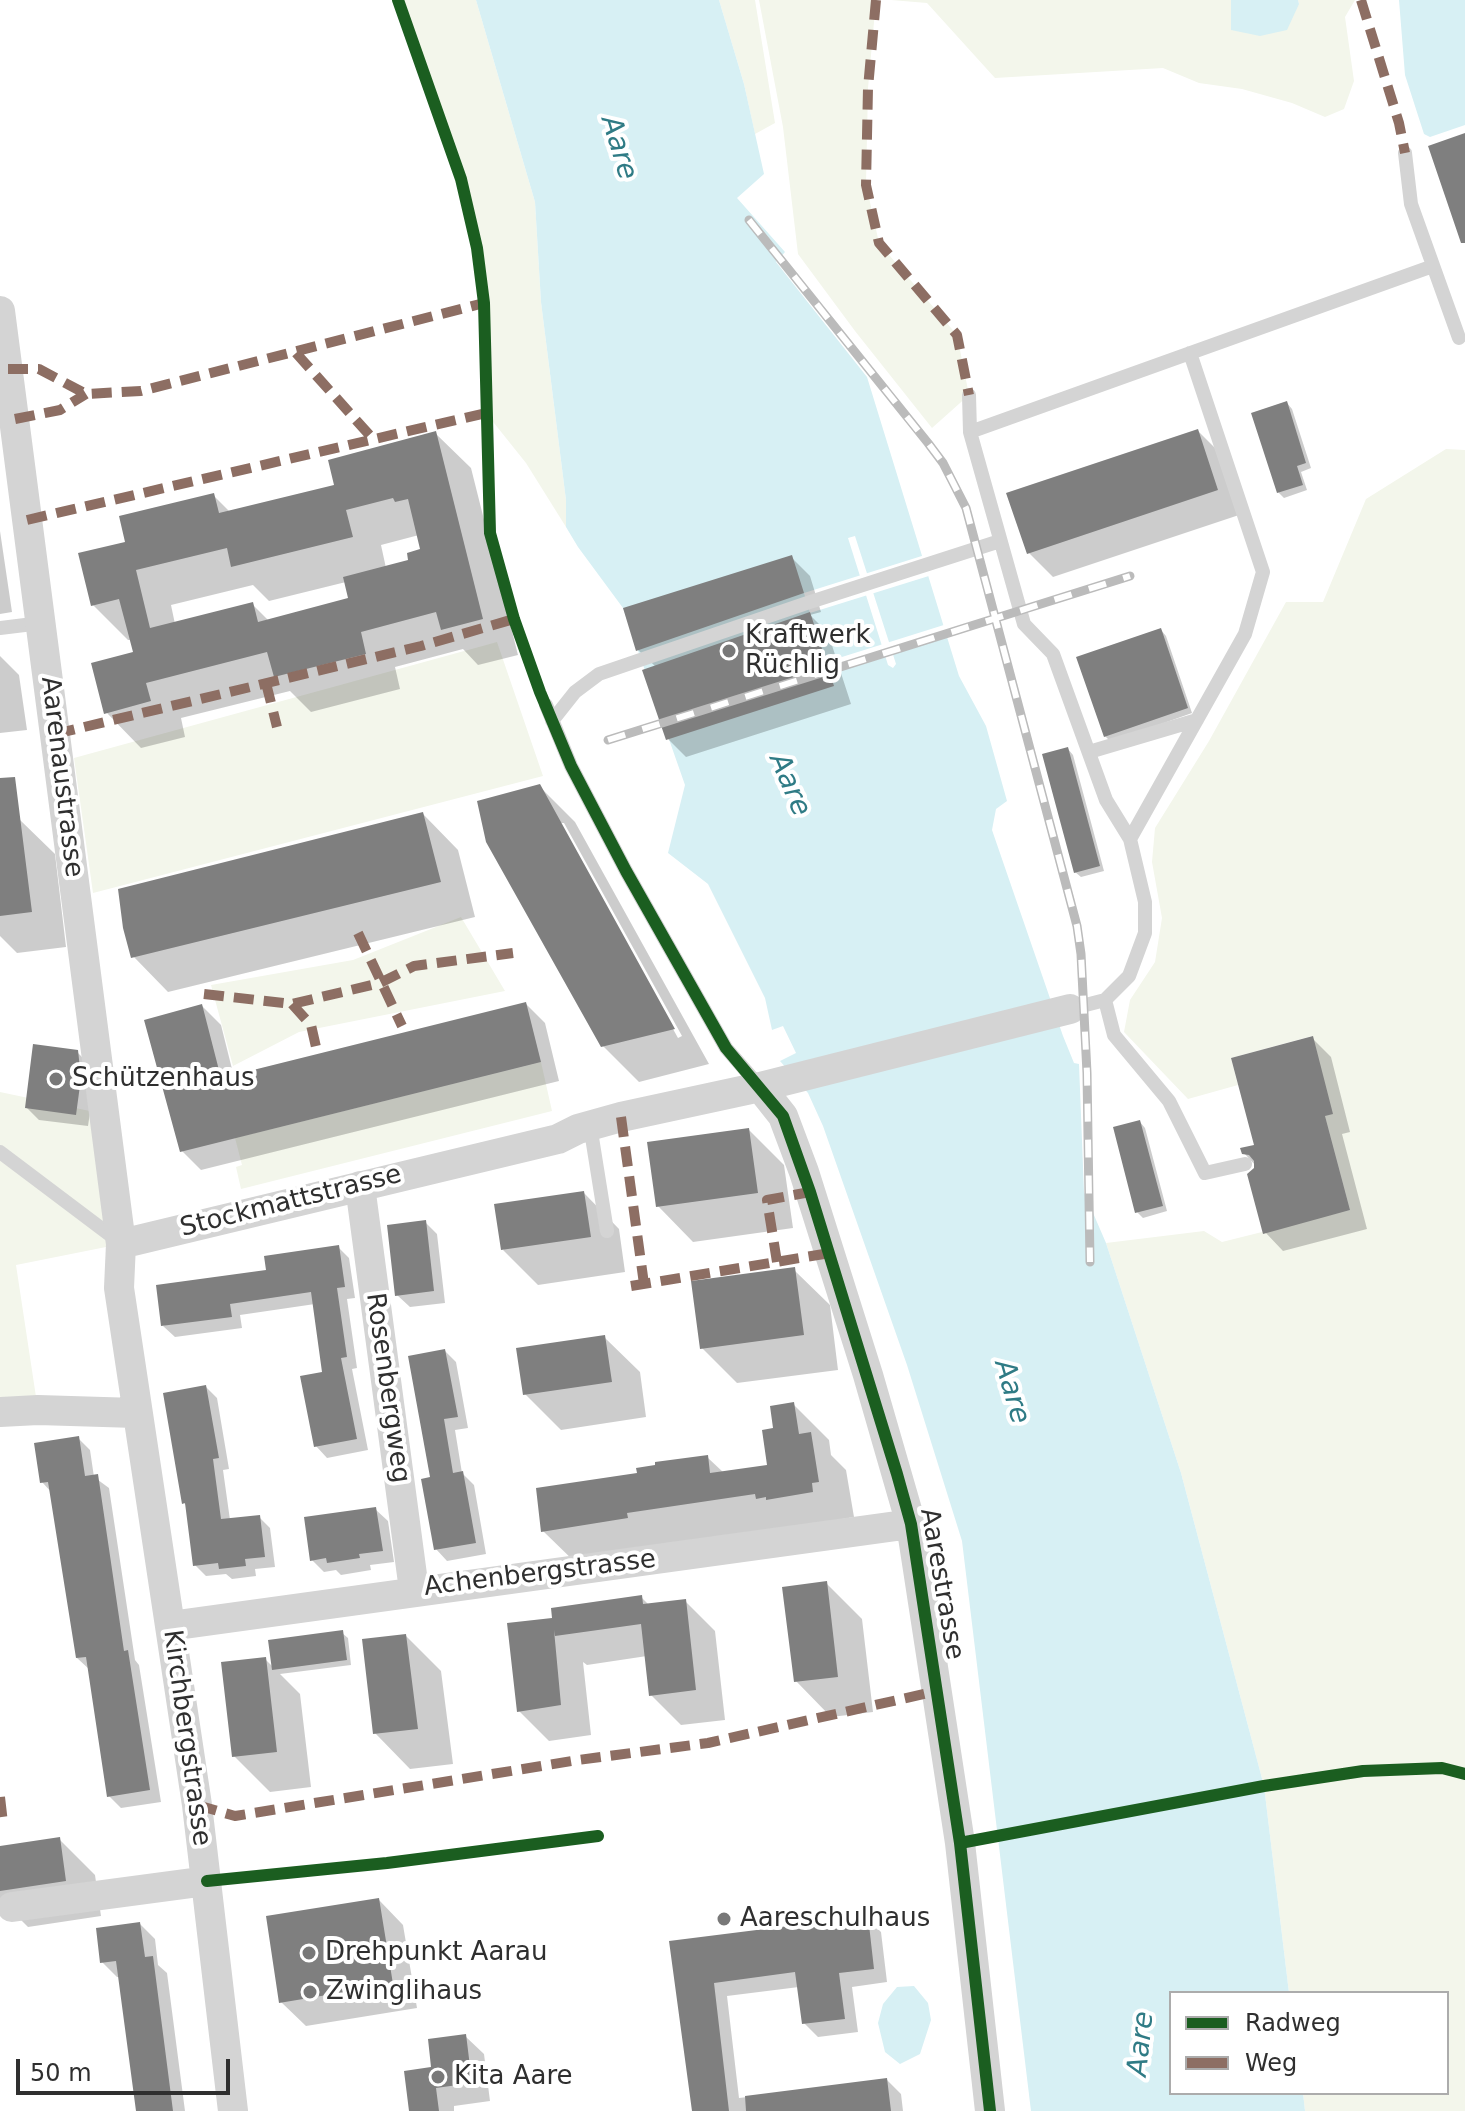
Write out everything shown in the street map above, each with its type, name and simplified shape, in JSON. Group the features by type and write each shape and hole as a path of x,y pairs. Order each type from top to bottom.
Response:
{"street":[{"name":"Aarenaustrasse","path":"0,311 121,1244"},
{"name":"Stockmattstrasse","path":"121,1244 558,1139 590,1125 1070,1009"},
{"name":"Aarestrasse","path":"773,1083 868,1375 911,1524 960,1843 990,2111"},
{"name":"Rosenbergweg","path":"360,1186 414,1590"},
{"path":"0,1412 136,1413 119,1288 121,1244"},
{"name":"Kirchbergstrasse","path":"136,1413 207,1881 233,2111"},
{"name":"Achenbergstrasse","path":"170,1626 911,1524"},
{"path":"12,1907 207,1881"}],"lane":[{"path":"1405,153 1411,204 1459,338"},
{"path":"970,432 1433,266"},
{"path":"1130,839 1245,634 1263,572 1190,353"},
{"path":"969,395 970,432 1024,624 1053,654 1106,800 1130,839 1145,902 1145,933 1129,976 1105,1000 1070,1009"},
{"path":"552,721 575,692 599,674 1000,541"},
{"path":"0,628 41,623"},
{"path":"546,705 571,766 718,1035 726,1048 773,1083"},
{"path":"1089,752 1197,720"},
{"path":"1105,1000 1114,1035 1169,1101 1205,1173 1245,1164"},
{"path":"590,1125 607,1231"},
{"path":"0,1152 121,1244"}],"shaded area":[{"path":"398,0 476,0 535,202 541,302 566,500 566,527 526,463 486,413 484,303 461,179"},
{"path":"719,0 755,0 775,123 755,134 744,84"},
{"path":"759,0 876,0 868,88 866,184 879,243 957,335 969,395 932,428 798,254 783,127"},
{"path":"891,0 1231,0 1299,4 1298,0 1355,0 1345,17 1354,81 1344,109 1325,117 1292,103 1242,89 1199,83 1163,68 995,78 927,3"},
{"path":"1446,449 1465,450 1465,2111 1305,2111 1303,2095 1449,2095 1449,1991 1289,1991 1264,1786 1181,1473 1106,1243 1204,1231 1222,1242 1350,1210 1325,1116 1312,1036 1231,1058 1238,1085 1188,1099 1124,1032 1130,1000 1155,962 1162,918 1152,862 1155,828 1209,741 1286,602 1323,602 1366,499"},
{"path":"497,642 543,776 93,893 74,758"},
{"path":"461,917 505,991 299,1032 233,1066 211,985 353,960"},
{"path":"541,1062 552,1111 241,1189 236,1167 242,1165 235,1138"},
{"path":"0,1092 104,1114 121,1244 16,1265 38,1410 0,1412"}],"water":[{"name":"Aare","path":"476,0 719,0 744,84 764,174 737,198 785,252 776,262 867,377 959,676 986,726 1007,801 996,809 992,830 1063,1036 1074,1063 1079,1064 1084,1192 1106,1243 1181,1473 1264,1786 1289,1991 1169,1991 1169,2095 1303,2095 1305,2111 1031,2111 962,1541 907,1365 823,1126 808,1093 780,1061 796,1053 783,1026 772,1030 765,998 708,884 668,853 685,785 623,608 566,527 566,500 541,302 535,202","holes":["855,536 896,664 893,668 888,665 848,538"]},
{"path":"1231,0 1298,0 1299,4 1287,30 1260,36 1231,30"},
{"path":"1399,0 1465,0 1465,125 1430,137 1424,134 1405,75"},
{"path":"914,1986 928,2003 931,2020 920,2054 900,2064 885,2052 878,2023 883,2004 897,1987"}],"pier":[{"path":"925,555 932,575 810,613 804,593"},
{"path":"947,624 951,636 830,674 826,662"}],"building":[{"path":"1465,133 1465,243 1461,243 1428,146"},
{"path":"1287,401 1306,463 1297,466 1303,485 1277,493 1251,413"},
{"path":"1198,429 1218,490 1027,554 1006,493"},
{"path":"436,431 483,619 441,630 436,612 361,632 366,654 274,677 267,652 146,683 151,701 104,714 91,663 133,652 119,599 91,606 78,553 125,542 119,516 214,493 219,513 334,485 328,460","holes":["393,498 395,502 408,499 420,549 407,553 408,560 343,577 348,598 258,622 253,602 150,628 136,570 227,548 231,567 353,537 346,510"]},
{"path":"792,555 804,593 636,651 623,608"},
{"path":"810,612 834,686 666,740 642,670"},
{"path":"1161,628 1188,708 1104,737 1076,657"},
{"path":"1068,747 1100,866 1074,873 1042,754"},
{"path":"15,777 32,912 0,916 0,778"},
{"path":"540,784 675,1029 601,1047 486,842 477,801"},
{"path":"423,812 441,882 131,958 118,889"},
{"path":"526,1002 541,1062 180,1152 144,1020 202,1004 221,1078"},
{"path":"1313,1036 1333,1114 1325,1116 1350,1210 1263,1234 1247,1174 1254,1168 1254,1161 1249,1155 1242,1154 1240,1148 1254,1145 1231,1058"},
{"name":"Schützenhaus","path":"33,1044 78,1050 81,1078 76,1115 25,1108"},
{"path":"1140,1120 1163,1206 1135,1213 1113,1127"},
{"path":"749,1128 758,1193 656,1207 647,1142"},
{"path":"584,1191 591,1237 501,1250 494,1204"},
{"path":"426,1220 434,1291 395,1296 387,1225"},
{"path":"339,1245 345,1287 337,1288 347,1357 341,1358 357,1439 314,1447 300,1376 322,1372 311,1292 230,1304 232,1317 161,1326 156,1285 266,1270 264,1256"},
{"path":"795,1267 804,1335 700,1349 691,1281"},
{"path":"605,1335 612,1382 523,1395 516,1348"},
{"path":"445,1349 458,1417 444,1419 453,1473 463,1471 476,1543 434,1550 421,1479 430,1477 408,1356"},
{"path":"206,1385 219,1458 213,1459 221,1519 260,1515 265,1557 245,1559 246,1566 219,1569 218,1563 193,1566 185,1503 182,1504 163,1393"},
{"path":"794,1402 799,1434 811,1432 819,1482 812,1483 813,1492 766,1500 766,1497 756,1499 755,1494 627,1513 628,1518 541,1532 536,1488 637,1473 636,1468 655,1465 655,1462 708,1455 710,1473 767,1465 762,1430 773,1428 770,1406"},
{"path":"79,1436 85,1476 98,1474 124,1651 128,1650 150,1790 107,1797 86,1657 76,1658 48,1482 40,1483 34,1443"},
{"path":"376,1507 383,1551 327,1563 326,1558 310,1561 304,1517"},
{"path":"827,1581 838,1677 794,1682 782,1587"},
{"path":"642,1595 643,1604 686,1599 696,1690 649,1696 641,1624 555,1636 554,1630 561,1705 517,1712 507,1623 552,1618 551,1608"},
{"path":"343,1630 347,1660 272,1670 268,1640"},
{"path":"406,1634 418,1729 373,1734 362,1639"},
{"path":"266,1657 277,1752 232,1757 221,1662"},
{"path":"60,1837 66,1881 0,1891 0,1846"},
{"name":"Zwinglihaus","path":"379,1898 393,1984 279,2003 266,1916"},
{"path":"868,1916 874,1969 839,1973 845,2019 802,2024 795,1972 714,1983 729,2111 692,2111 669,1941"},
{"path":"140,1922 145,1957 153,1956 173,2111 136,2111 116,1961 100,1963 96,1928"},
{"name":"Kita Aare","path":"466,2034 472,2083 436,2088 439,2111 409,2111 404,2071 431,2067 428,2039"},
{"path":"887,2078 891,2111 746,2111 745,2096"}],"railway":[{"path":"749,220 928,443 943,463 966,508 1077,926 1087,1073 1090,1262"},
{"path":"608,740 1130,576"}],"marked path":[{"path":"876,0 868,88 866,185 879,243 957,335 969,395"},
{"path":"1361,0 1399,123 1405,153"},
{"path":"8,369 39,369 86,394 141,391 484,303"},
{"path":"296,353 373,439"},
{"path":"15,419 60,410 86,394"},
{"path":"27,520 486,413"},
{"path":"55,734 421,646 514,619"},
{"path":"266,683 277,727"},
{"path":"358,933 402,1026"},
{"path":"204,994 292,1004 380,983 414,966 513,953"},
{"path":"292,1004 311,1025 316,1047"},
{"path":"621,1117 644,1284"},
{"path":"777,1262 767,1200 810,1192"},
{"path":"631,1286 830,1253"},
{"path":"197,1805 235,1816 578,1760 708,1743 937,1691"},
{"path":"0,1797 3,1823"}],"cycle path":[{"path":"398,0 461,179 477,248 484,303 490,533 514,619 571,766 626,871 726,1048 783,1116 810,1192 897,1474 911,1524 960,1843 990,2111"},
{"path":"960,1843 1264,1786 1363,1771 1442,1768 1465,1774"},
{"path":"207,1881 387,1863 598,1836"}],"place":[{"name":"Kraftwerk Rüchlig","path":"729,651"},
{"name":"Schützenhaus","path":"56,1079"},
{"name":"Aareschulhaus","path":"724,1919"},
{"name":"Drehpunkt Aarau","path":"309,1953"},
{"name":"Zwinglihaus","path":"310,1992"},
{"name":"Kita Aare","path":"438,2077"}]}
